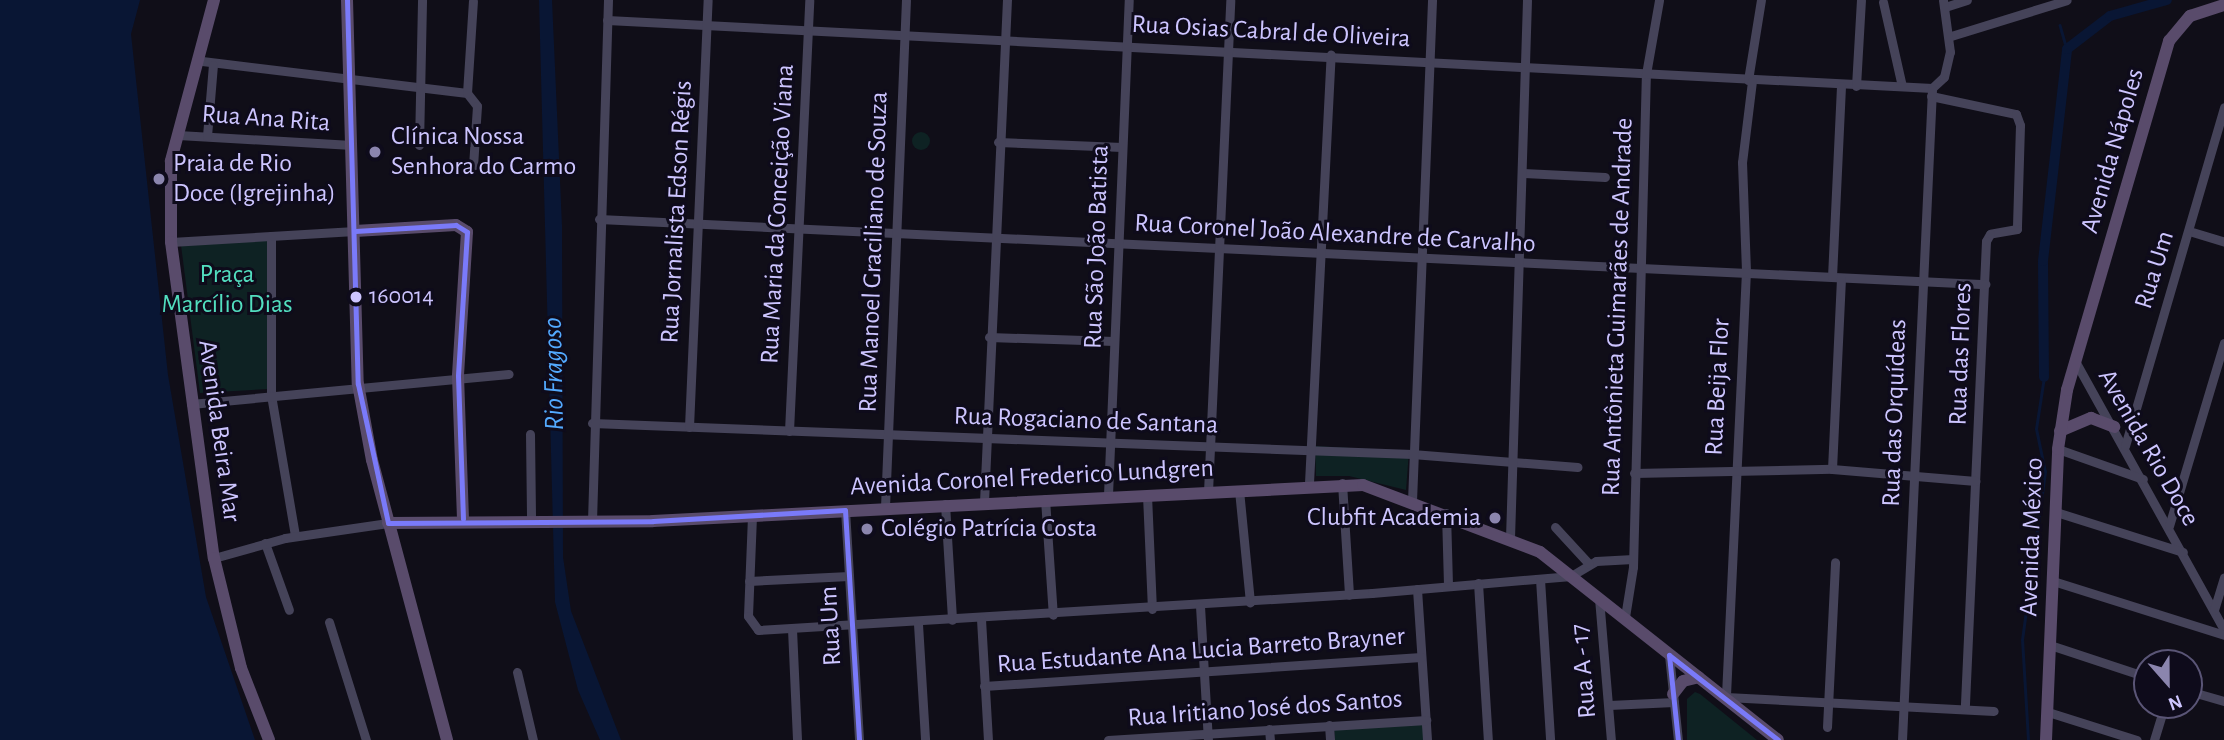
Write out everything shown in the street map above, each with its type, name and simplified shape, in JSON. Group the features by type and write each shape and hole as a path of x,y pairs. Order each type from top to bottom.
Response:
{"main road":[{"name":"Avenida Beira Mar","path":"214,0 208,63 178,135 171,160 171,242 214,558 241,668 269,740"},
{"path":"347,0 358,384 388,523 447,740"},
{"name":"Avenida Nápoles","path":"2081,339 2169,41 2190,16 2224,5"},
{"path":"355,231 463,227 468,252 458,376 463,519"},
{"name":"Avenida México","path":"2046,740 2058,449 2081,339"},
{"path":"2060,431 2091,418 2114,427"},
{"name":"Avenida Coronel Frederico Lundgren","path":"388,523 463,519 592,521 752,516 1342,483 1446,512 1510,538 1571,576 1669,655 1726,696 1778,740"},
{"path":"1673,698 1683,681 1699,677"}],"street":[{"path":"419,145 422,0"},
{"path":"592,521 598,219 608,0"},
{"name":"Rua Jornalista Edson Régis","path":"688,427 708,0"},
{"name":"Rua Maria da Conceição Viana","path":"789,431 809,0"},
{"name":"Rua Manoel Graciliano de Souza","path":"886,507 906,0"},
{"path":"984,502 992,238 1007,0"},
{"name":"Rua São João Batista","path":"1108,495 1129,0"},
{"path":"1208,492 1230,49 1230,0"},
{"path":"1412,501 1432,0"},
{"path":"1510,538 1527,0"},
{"name":"Rua Antônieta Guimarães de Andrade","path":"1625,617 1633,559 1633,473 1643,267 1646,74 1658,0"},
{"name":"Rua Beija Flor","path":"1726,696 1746,271 1742,162 1761,0"},
{"path":"1856,86 1861,0"},
{"path":"1932,92 1948,67 1951,36 1944,4 1967,0"},
{"path":"2031,0 2035,11"},
{"path":"1951,36 2067,0"},
{"path":"473,1 467,93 477,106 473,166"},
{"path":"1883,2 1902,86"},
{"name":"Rua Osias Cabral de Oliveira","path":"607,20 707,27 1005,38 1127,47 1230,49 1429,60 1525,69 1841,86 1902,86 1932,92"},
{"path":"1309,483 1331,55"},
{"path":"207,136 208,63 349,82 467,93"},
{"path":"1832,469 1841,86"},
{"name":"Rua das Orquídeas","path":"1902,740 1921,279 1932,92"},
{"name":"Rua das Flores","path":"1932,92 2020,119 2017,229 1988,236 1965,709"},
{"name":"Rua Um","path":"2125,446 2224,107"},
{"name":"Rua Ana Rita","path":"178,135 352,145"},
{"path":"998,142 1122,147"},
{"path":"1523,173 1605,177"},
{"name":"Rua Coronel João Alexandre de Carvalho","path":"598,219 798,230 1322,251 1518,265 1746,271 1984,284"},
{"path":"171,242 355,231"},
{"path":"2189,231 2224,242"},
{"path":"271,236 271,395 295,536"},
{"path":"989,337 1114,341"},
{"path":"2169,526 2224,343"},
{"name":"Avenida Rio Doce","path":"2075,361 2169,526 2224,632"},
{"path":"191,404 358,384 509,374"},
{"name":"Rua Rogaciano de Santana","path":"592,423 1412,454 1577,467"},
{"path":"530,434 535,521"},
{"path":"2058,449 2143,479"},
{"path":"1633,473 1832,469 1976,481"},
{"path":"1342,483 1349,595"},
{"path":"1239,490 1250,602"},
{"path":"1147,495 1152,609"},
{"path":"1045,499 1053,615"},
{"path":"945,504 953,620"},
{"name":"Rua Um","path":"845,510 859,740"},
{"path":"1446,512 1448,586"},
{"path":"2056,512 2183,552"},
{"path":"752,516 748,616 758,630 918,624 1349,595 1571,576 1589,564 1633,559"},
{"name":"Avenida Coronel Frederico Lundgren","path":"214,558 295,536 388,523"},
{"path":"1555,527 1589,564"},
{"path":"265,543 289,610"},
{"path":"1827,727 1835,562"},
{"path":"749,581 849,576"},
{"path":"2214,610 2224,577"},
{"path":"1540,579 1550,740"},
{"path":"2053,581 2224,632"},
{"path":"1478,583 1488,740"},
{"path":"1417,589 1427,740"},
{"name":"Rua A - 17","path":"1599,598 1611,740"},
{"path":"1199,606 1208,736"},
{"path":"981,619 988,740"},
{"path":"329,622 366,740"},
{"path":"918,624 925,740"},
{"path":"792,629 797,740"},
{"path":"2050,645 2133,672"},
{"path":"1669,655 1678,740"},
{"name":"Rua Estudante Ana Lucia Barreto Brayner","path":"984,686 1421,657"},
{"path":"517,672 533,740"},
{"path":"2203,695 2224,701"},
{"path":"1726,696 1904,703 1994,711"},
{"path":"1609,705 1673,698"},
{"path":"2048,712 2137,740"},
{"path":"2154,740 2161,719"},
{"name":"Rua Iritiano José dos Santos","path":"1108,740 1208,736 1269,729 1426,720"},
{"path":"1329,725 1330,740"},
{"path":"1269,729 1270,740"}],"green space":[{"path":"917,132 925,132 930,141 928,148 917,150 912,145 912,137"},
{"name":"Praça Marcílio Dias","path":"267,240 268,389 200,393 181,245"},
{"path":"1315,446 1409,451 1406,490 1349,476 1316,476"},
{"path":"1695,692 1757,740 1687,740 1687,699"},
{"path":"1423,724 1425,740 1335,740 1334,729"}],"water":[{"path":"0,0 140,0 131,34 168,375 206,597 255,740 0,740"},
{"name":"Rio Fragoso","path":"539,0 552,0 562,226 563,557 571,611 621,740 600,740 578,690 555,602"}],"waterway":[{"path":"2044,377 2043,261 2067,49 2110,16 2167,0"},
{"path":"2060,25 2067,49"},
{"path":"2028,740 2022,640 2045,472 2036,429 2044,377"}],"transit line":[{"path":"347,0 358,384 388,523 653,521 845,510"},
{"path":"355,231 456,225 467,232 458,376 463,519"},
{"path":"845,510 859,740"},
{"path":"1669,655 1778,740"},
{"path":"1669,655 1678,740"}],"place":[{"name":"Clínica Nossa Senhora do Carmo","path":"375,152"},
{"name":"Praia de Rio Doce (Igrejinha)","path":"159,179"},
{"name":"160014","path":"356,297"},
{"name":"Clubfit Academia","path":"1495,518"},
{"name":"Colégio Patrícia Costa","path":"867,529"}]}
